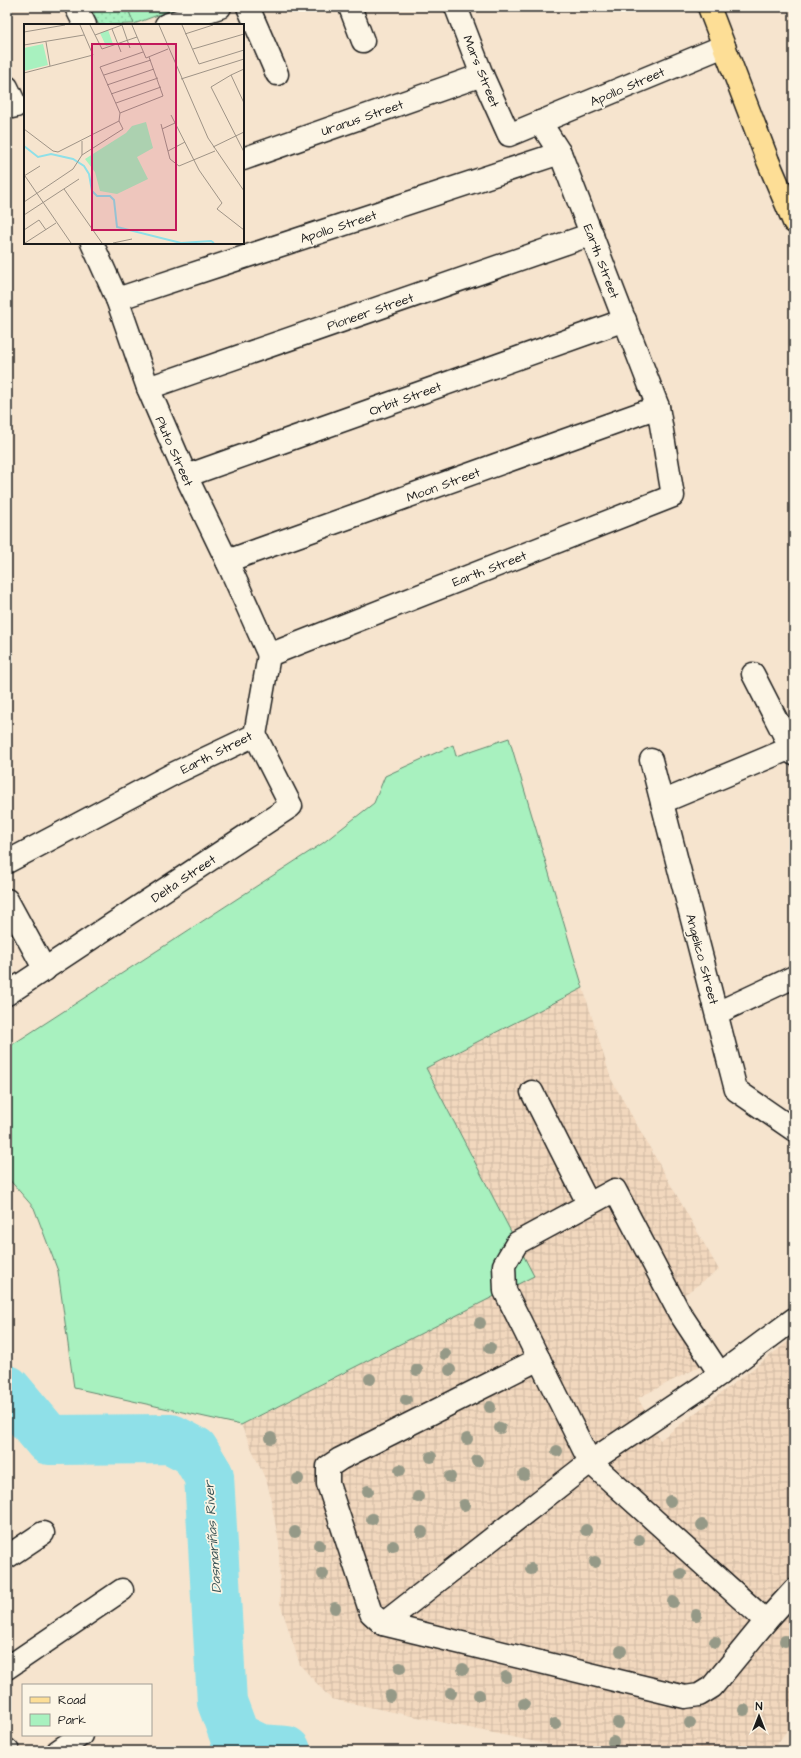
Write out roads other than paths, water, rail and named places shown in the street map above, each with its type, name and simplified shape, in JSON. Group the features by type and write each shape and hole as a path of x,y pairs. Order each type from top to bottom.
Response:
{"main road":[{"path":"709,7 768,161 794,222"}],"street":[{"path":"76,7 84,24"},
{"path":"169,24 220,7"},
{"path":"248,7 277,74"},
{"path":"350,7 364,41"},
{"name":"Mars Street","path":"456,7 482,75 509,136"},
{"name":"Apollo Street","path":"509,136 724,46"},
{"name":"Uranus Street","path":"244,159 482,75"},
{"name":"Earth Street","path":"7,862 175,772 255,735 269,655 673,496 658,407 560,153 540,122"},
{"name":"Apollo Street","path":"117,299 560,153"},
{"name":"Pioneer Street","path":"148,388 592,234"},
{"name":"Pluto Street","path":"92,244 117,299 148,388 186,476 228,561 269,655"},
{"name":"Orbit Street","path":"186,476 625,320"},
{"name":"Moon Street","path":"228,561 658,407"},
{"path":"662,802 792,751 754,674"},
{"name":"Delta Street","path":"7,994 291,806 255,735"},
{"name":"Angelico Street","path":"651,760 736,1090 794,1130"},
{"path":"7,900 45,970"},
{"path":"717,1013 794,977"},
{"path":"532,1092 588,1203"},
{"path":"720,1374 679,1312 615,1190 516,1242 504,1265 505,1291 590,1462 766,1621"},
{"path":"383,1624 590,1462 720,1374 794,1319"},
{"path":"538,1359 340,1459 328,1467 328,1484 371,1613 383,1624 685,1697 699,1694 712,1687 766,1621 794,1590"},
{"path":"7,1557 43,1533"},
{"path":"7,1668 122,1590"},
{"path":"58,1751 79,1736"}],"waterway":[{"name":"Dasmariñas River","path":"7,1390 49,1440 171,1439 194,1451 209,1476 222,1702 235,1737 260,1749 286,1751"}]}
